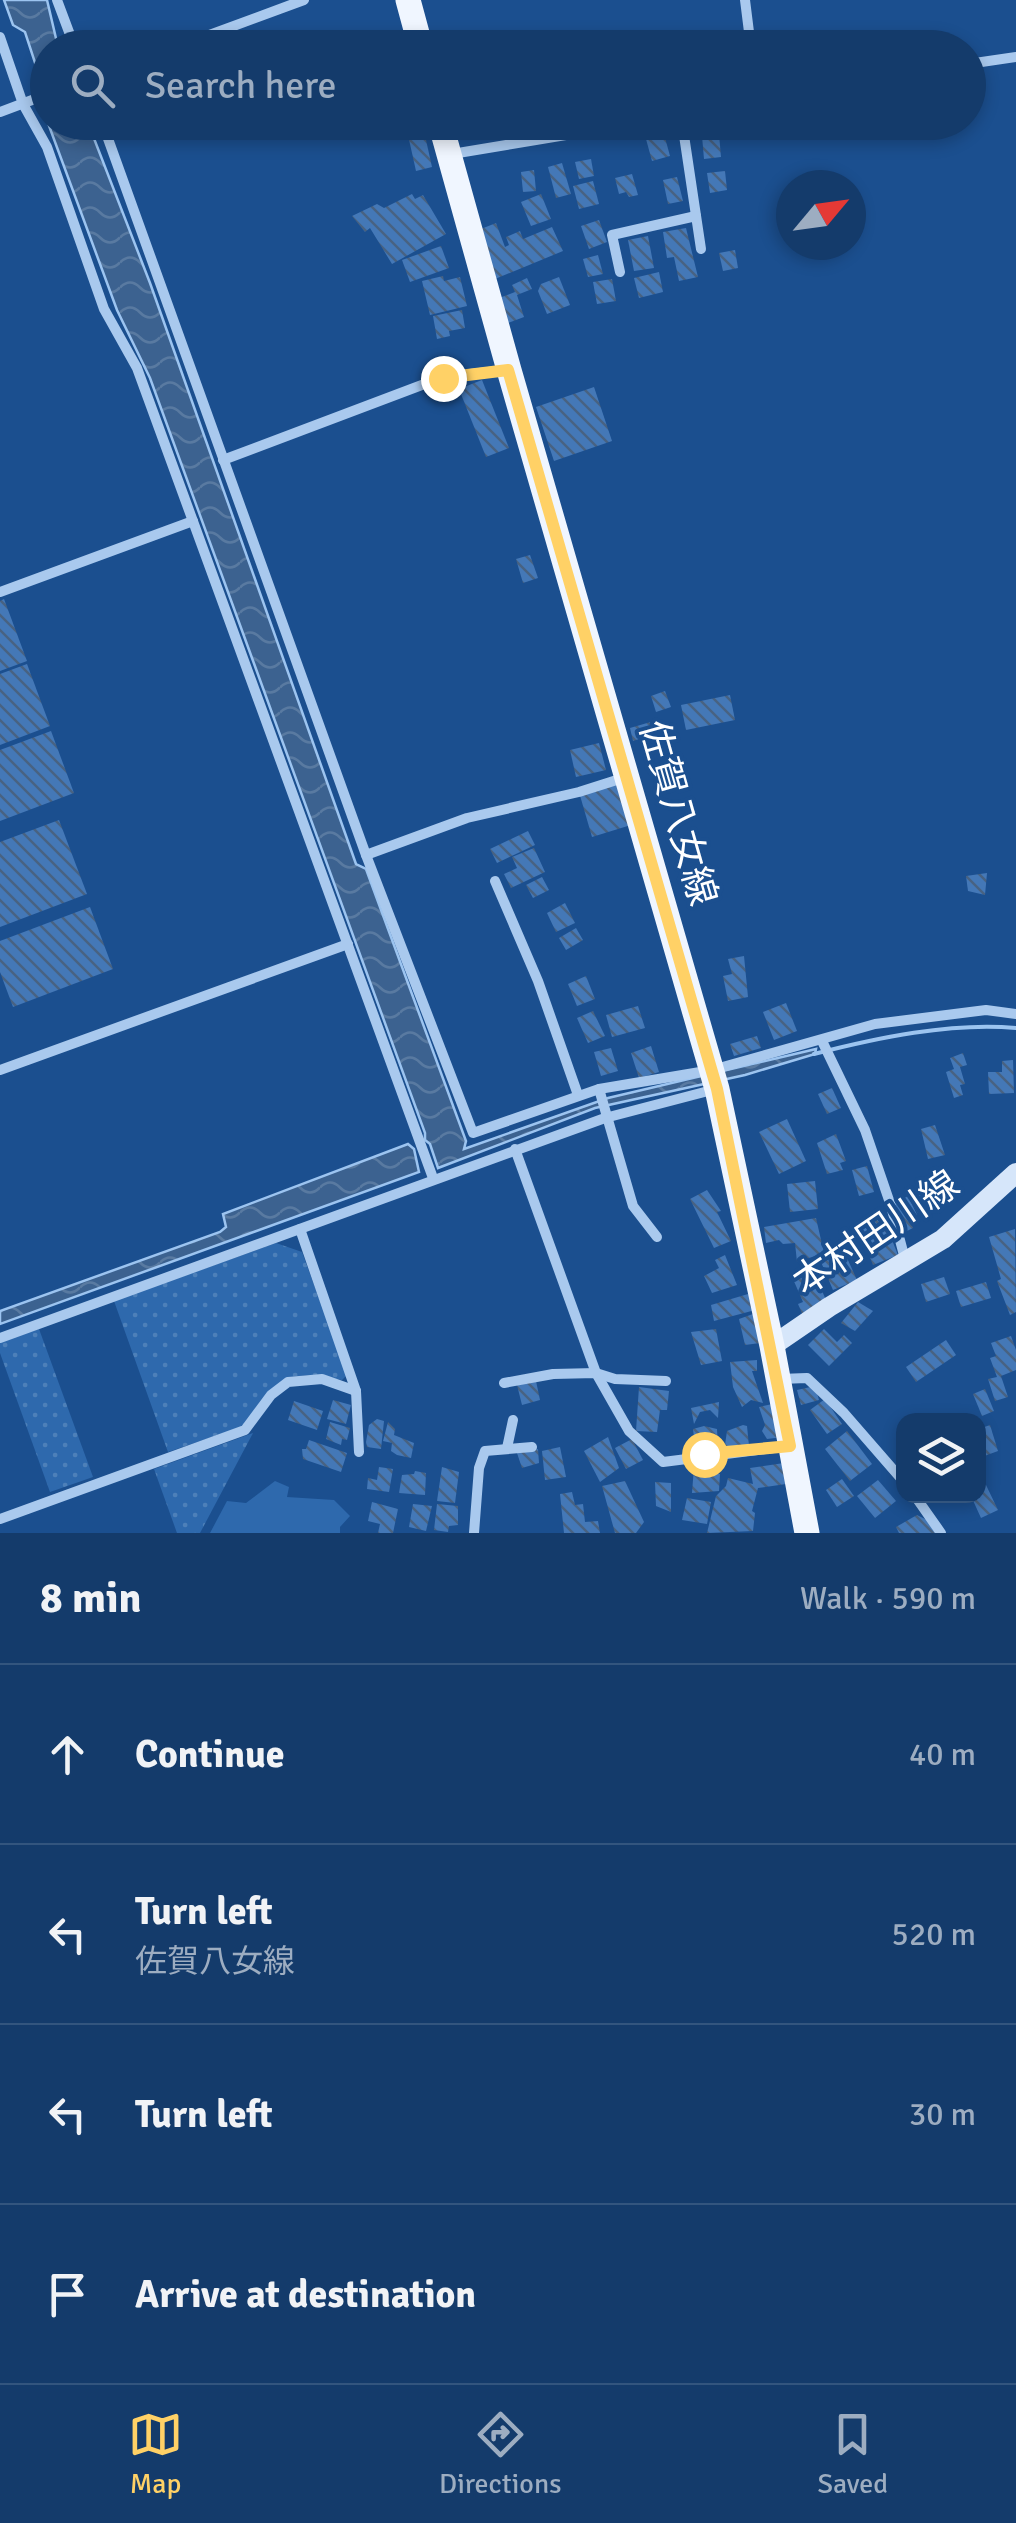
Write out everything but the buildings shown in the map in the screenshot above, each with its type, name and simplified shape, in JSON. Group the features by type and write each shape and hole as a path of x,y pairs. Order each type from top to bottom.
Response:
{"main road":[{"path":"408,0 416,30"},
{"name":"佐賀八女線","path":"445,140 715,1079 772,1346 806,1533"},
{"name":"本村田川線","path":"772,1346 829,1307 943,1240 1016,1173"}],"street":[{"path":"57,0 68,30"},
{"path":"223,30 304,0"},
{"path":"745,0 749,30"},
{"path":"0,37 30,117"},
{"path":"986,61 1016,57"},
{"path":"0,112 30,101"},
{"path":"43,140 104,309 137,368 433,1178"},
{"path":"108,140 366,855 473,1133 599,1088 715,1079"},
{"path":"449,155 538,140"},
{"path":"685,140 701,249"},
{"path":"620,272 612,236 696,216"},
{"path":"223,460 443,378 508,370"},
{"path":"0,592 193,522"},
{"path":"366,855 467,818 579,792 628,776"},
{"path":"496,882 538,981 578,1095"},
{"path":"0,1070 348,944"},
{"path":"0,1338 822,1040 875,1024 986,1010 1016,1014"},
{"path":"822,1040 865,1130 906,1263"},
{"path":"599,1088 633,1206 657,1237"},
{"path":"515,1149 596,1374 629,1431 663,1462 790,1446"},
{"path":"300,1229 356,1390 359,1452"},
{"path":"504,1383 553,1374 666,1380"},
{"path":"777,1379 807,1378 896,1473"},
{"path":"0,1518 245,1430 271,1395 288,1382 322,1379 356,1390"},
{"path":"507,1448 513,1420"},
{"path":"474,1533 479,1468 485,1451 532,1447"},
{"path":"920,1503 941,1533"}],"shaded area":[{"path":"276,1243 302,1252 347,1375 342,1380 309,1375 289,1377 261,1400 244,1426 168,1452 114,1301"},
{"path":"39,1329 93,1477 50,1492 0,1353 0,1342"},
{"path":"253,1433 200,1533 177,1533 154,1469"},
{"path":"275,1481 289,1487 287,1497 334,1500 350,1516 340,1527 340,1533 210,1533 227,1501 246,1503"}],"water":[{"path":"4,0 47,0 54,30 30,30 30,47 25,32 13,25"},
{"path":"54,140 95,140 150,283 356,864 366,869 466,1141 464,1149 608,1098 816,1049 815,1054 745,1075 595,1108 438,1168 150,378 117,310"},
{"path":"408,1144 414,1149 419,1172 0,1324 0,1311 220,1232 226,1227 223,1214"}],"waterway":[{"path":"814,1054 940,1029 1016,1028"}],"route":[{"path":"443,378 508,370 562,545 717,1089 790,1446 704,1454"}]}
